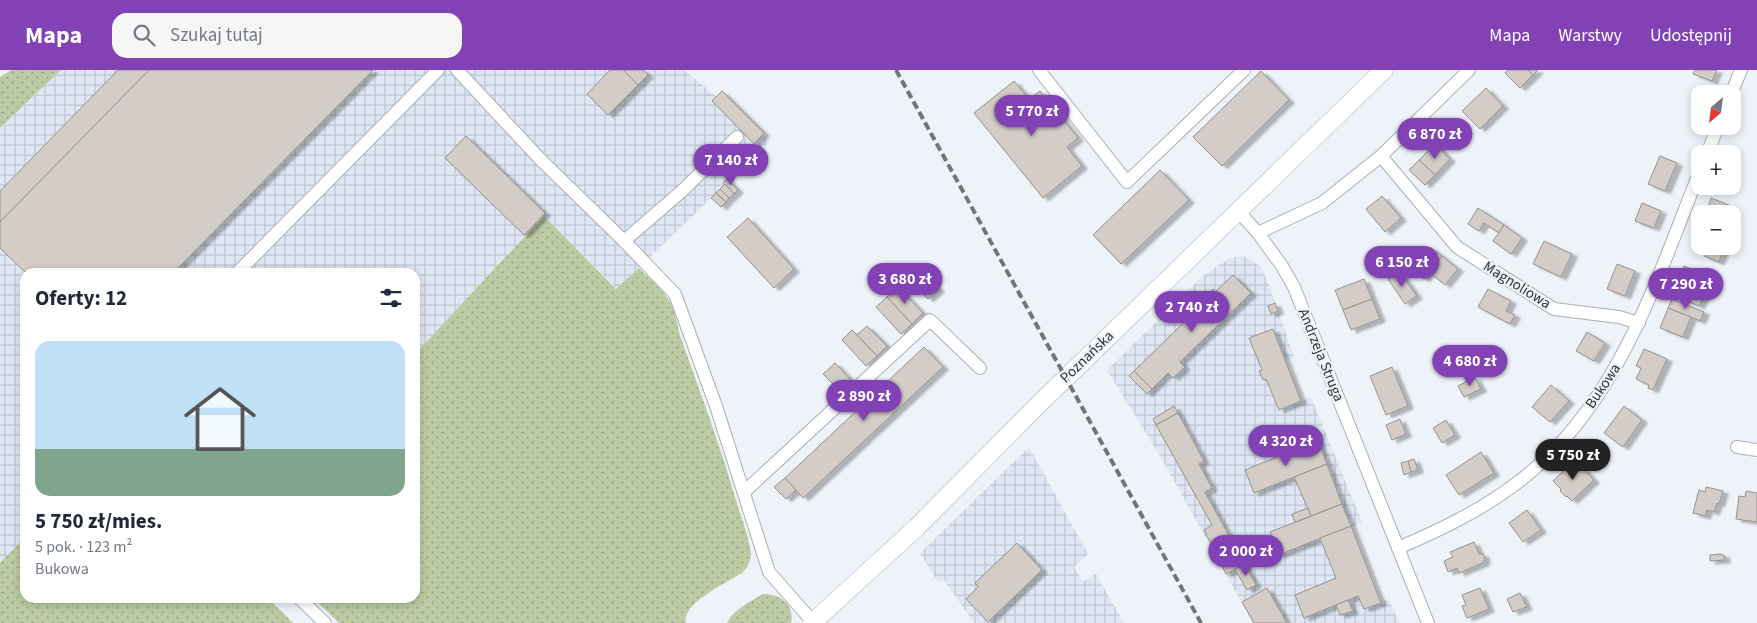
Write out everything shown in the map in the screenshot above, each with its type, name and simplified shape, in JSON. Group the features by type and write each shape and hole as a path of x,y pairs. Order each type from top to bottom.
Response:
{"main road":[{"name":"Poznańska","path":"813,622 917,527 1008,434 1384,70"}],"street":[{"path":"242,268 438,70"},
{"path":"457,70 540,159 675,294 716,406 769,572 813,622"},
{"path":"1038,70 1127,182 1244,70"},
{"path":"1258,233 1322,203 1381,156 1469,70"},
{"path":"1735,85 1741,70"},
{"path":"624,241 682,191 737,137"},
{"name":"Magnoliowa","path":"1381,156 1457,247 1554,309 1619,317 1639,323"},
{"name":"Bukowa","path":"1398,548 1447,526 1484,506 1517,483 1566,437 1594,402 1621,359 1639,323 1691,193"},
{"name":"Andrzeja Struga","path":"1238,211 1258,233 1282,266 1294,287 1428,623"},
{"path":"744,492 930,320 980,368"},
{"path":"1737,447 1757,450"},
{"path":"304,603 325,623"}],"shaded area":[{"path":"61,70 684,70 770,141 617,289 544,217 420,349 420,268 20,268 20,542 0,563 0,128"},
{"path":"1242,256 1261,267 1269,285 1294,357 1286,361 1301,401 1311,397 1362,522 1352,527 1381,602 1389,599 1399,623 1253,623 1163,461 1107,370 1204,275 1230,258"},
{"path":"1029,447 1088,554 1074,567 1083,581 1096,574 1124,623 974,623 944,580 938,582 920,553"}],"green space":[{"path":"11,70 61,70 0,128 0,77"},
{"path":"544,216 616,289 639,268 663,291 674,312 719,445 750,545 750,560 743,572 698,601 686,615 686,623 339,623 318,603 420,603 420,349"},
{"path":"20,542 20,603 273,603 293,623 0,623 0,563"},
{"path":"763,594 769,594 785,601 791,610 791,623 727,623 738,610"}],"building":[{"path":"118,70 149,70 0,222 0,191"},
{"path":"149,70 373,70 178,268 21,268 0,248 0,222"},
{"path":"610,70 623,70 638,85 608,115 587,94"},
{"path":"623,70 643,70 648,75 638,85"},
{"path":"1508,70 1528,70 1533,75 1520,88 1505,73"},
{"path":"1528,70 1538,70 1533,75"},
{"path":"1695,70 1717,70 1712,81 1693,74"},
{"path":"1261,71 1289,100 1222,166 1193,137"},
{"path":"1014,81 1029,99 1040,91 1078,138 1067,147 1082,166 1043,198 974,113"},
{"path":"1486,88 1503,106 1480,129 1462,111"},
{"path":"722,91 764,133 754,144 712,101"},
{"path":"466,136 545,213 524,235 445,158"},
{"path":"1435,144 1450,159 1435,175 1419,160"},
{"path":"1660,156 1677,163 1665,191 1648,184"},
{"path":"1419,160 1435,175 1425,185 1409,170"},
{"path":"1160,170 1189,200 1121,264 1093,235"},
{"path":"727,179 738,190 734,194 723,183"},
{"path":"725,184 734,194 729,198 720,189"},
{"path":"720,189 729,198 726,202 716,193"},
{"path":"716,193 726,202 721,207 711,198"},
{"path":"1382,196 1401,218 1385,232 1366,209"},
{"path":"1711,198 1728,205 1709,205"},
{"path":"1642,203 1661,211 1654,228 1635,221"},
{"path":"1478,208 1504,225 1499,233 1484,223 1479,231 1468,224"},
{"path":"748,218 794,269 774,288 727,237"},
{"path":"1504,225 1522,238 1511,254 1493,241"},
{"path":"1544,241 1572,254 1561,277 1533,264"},
{"path":"1430,247 1442,256 1424,279 1412,270"},
{"path":"1704,255 1722,255 1719,262"},
{"path":"1442,256 1458,269 1445,285 1429,272"},
{"path":"1617,264 1635,271 1625,296 1607,289"},
{"path":"1684,266 1704,274 1697,293 1677,285 1679,279 1676,278 1678,271 1682,272"},
{"path":"919,267 939,289 928,299 908,278"},
{"path":"1399,271 1417,296 1405,304 1388,279"},
{"path":"1233,275 1251,293 1180,362 1185,367 1173,378 1168,373 1152,389 1134,371 1211,296 1208,293 1213,289 1215,292"},
{"path":"1364,279 1372,299 1343,310 1335,290"},
{"path":"1677,285 1704,296 1699,306 1673,295"},
{"path":"898,287 923,313 912,324 887,297"},
{"path":"1488,289 1511,301 1506,311 1515,315 1510,324 1478,307"},
{"path":"887,297 912,324 901,334 876,307"},
{"path":"1372,299 1380,319 1351,330 1343,310"},
{"path":"1672,299 1704,312 1700,321 1668,308"},
{"path":"1275,303 1278,311 1271,314 1268,306"},
{"path":"1668,308 1691,317 1683,337 1660,328"},
{"path":"867,326 887,346 877,356 857,335"},
{"path":"1273,329 1301,401 1279,410 1266,379 1263,380 1259,371 1262,370 1249,338"},
{"path":"852,330 877,356 866,366 842,340"},
{"path":"1587,332 1605,343 1594,361 1576,351"},
{"path":"924,347 943,367 803,498 785,478"},
{"path":"1644,349 1667,359 1653,390 1648,388 1649,385 1636,379 1641,368 1636,366"},
{"path":"835,363 850,379 839,390 823,374"},
{"path":"1392,367 1408,406 1386,415 1370,376"},
{"path":"1134,371 1152,389 1147,394 1129,376"},
{"path":"1475,377 1481,389 1464,397 1458,386"},
{"path":"1551,385 1569,401 1550,422 1532,407"},
{"path":"1174,406 1178,413 1156,425 1153,419"},
{"path":"1624,406 1642,420 1623,447 1604,433"},
{"path":"1178,413 1204,461 1199,464 1212,488 1205,492 1245,565 1226,574 1204,530 1212,525 1156,425"},
{"path":"1400,419 1406,434 1392,440 1386,425"},
{"path":"1446,420 1455,435 1442,443 1433,428"},
{"path":"1318,441 1327,464 1254,493 1245,470 1277,457 1274,451 1283,447 1286,454"},
{"path":"1481,452 1494,473 1459,495 1446,475"},
{"path":"1414,459 1418,470 1411,472 1408,461"},
{"path":"1575,460 1594,480 1572,501 1560,491 1561,489 1553,481"},
{"path":"1408,461 1411,472 1404,475 1401,463"},
{"path":"1327,464 1342,504 1311,516 1294,477"},
{"path":"785,478 796,490 786,499 774,487"},
{"path":"1706,487 1723,491 1719,504 1717,503 1714,512 1707,510 1705,516 1693,513 1699,490 1705,492"},
{"path":"1746,491 1757,493 1757,522 1736,519 1739,496 1745,497"},
{"path":"1342,504 1351,526 1279,555 1270,532"},
{"path":"1308,508 1311,516 1295,522 1292,514"},
{"path":"1527,510 1541,530 1523,542 1509,523"},
{"path":"1351,526 1381,603 1364,609 1358,596 1304,618 1295,595 1336,578 1320,538"},
{"path":"1474,542 1479,554 1483,554 1485,559 1483,563 1459,573 1457,568 1448,572 1444,561 1453,557 1450,552"},
{"path":"1017,543 1042,570 988,622 966,599 978,587 975,583"},
{"path":"1710,555 1724,555 1725,560 1710,561"},
{"path":"1245,565 1256,585 1247,590 1235,569"},
{"path":"1267,588 1287,623 1254,623 1242,602"},
{"path":"1480,588 1489,609 1467,618 1462,606 1466,605 1462,595"},
{"path":"1520,593 1527,607 1513,612 1507,599"},
{"path":"1348,600 1353,611 1340,615 1336,605"}],"railway":[{"path":"896,70 1201,623"}]}
